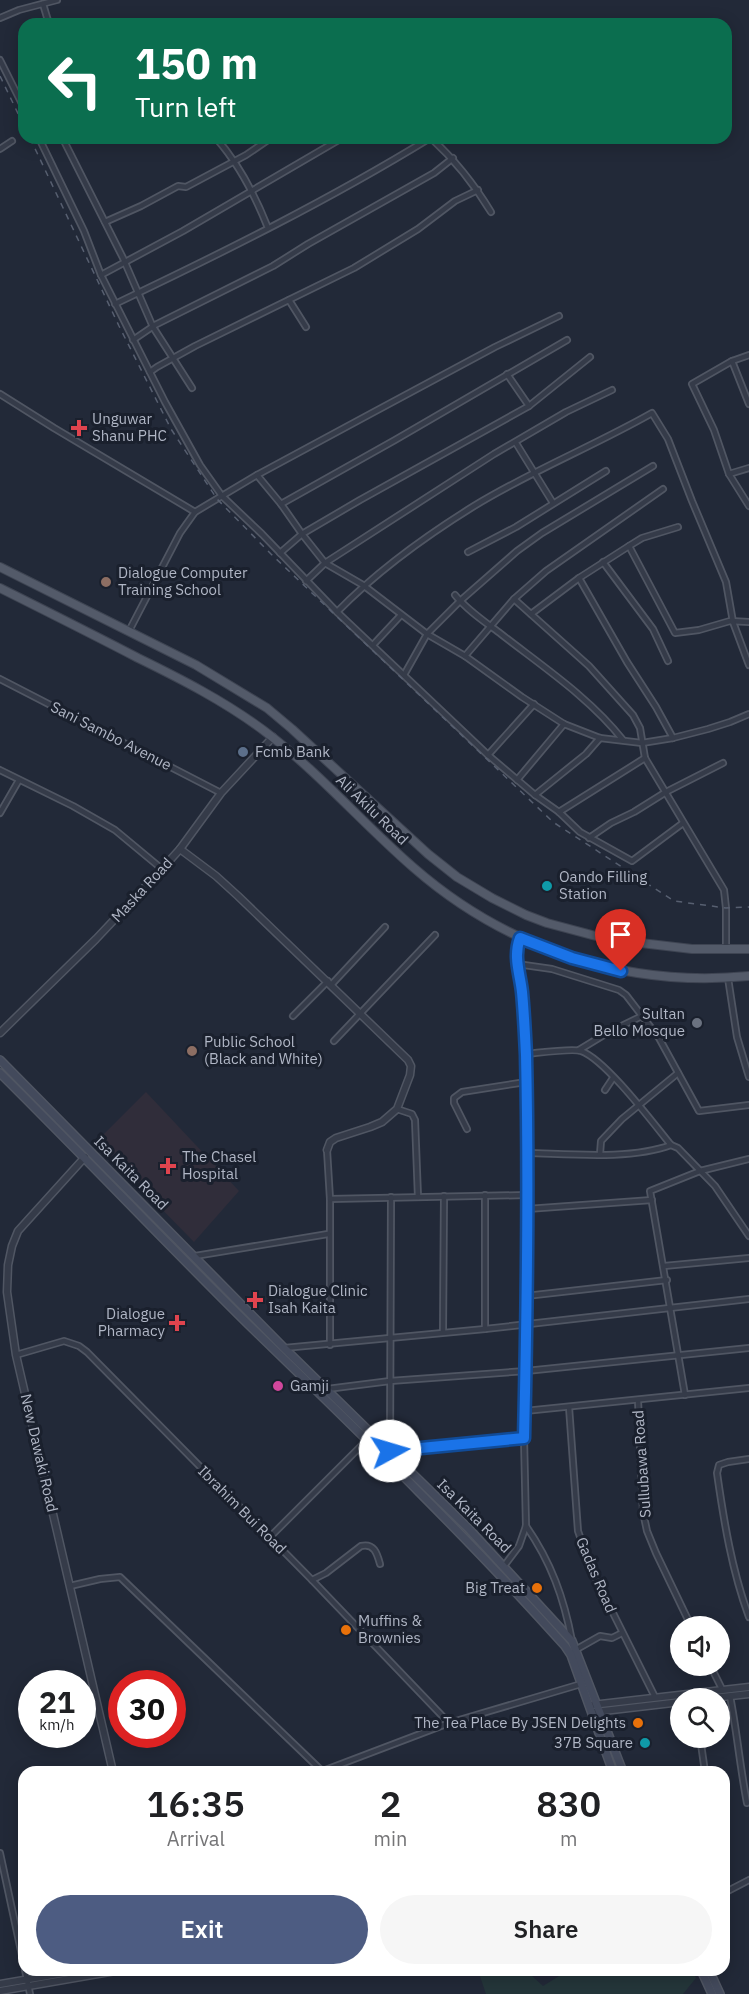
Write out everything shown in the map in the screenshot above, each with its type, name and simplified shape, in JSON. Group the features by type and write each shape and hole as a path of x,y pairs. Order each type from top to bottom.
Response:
{"main road":[{"name":"Ali Akilu Road","path":"0,567 196,664 267,708 428,854 458,877 492,898 529,916 607,939 651,945 726,950 749,949"},
{"name":"Ali Akilu Road","path":"0,588 216,698 273,737 431,882 474,913 520,938 572,958 621,971 667,978 749,976"},
{"name":"Isa Kaita Road","path":"0,1060 195,1256 284,1348 300,1369 327,1389 468,1528 572,1641 612,1766"},
{"name":"Isa Kaita Road","path":"0,1073 154,1228 300,1369 367,1440 500,1573 566,1646 581,1684 620,1766"},
{"path":"154,1228 160,1221"},
{"path":"462,1534 468,1528"},
{"path":"704,1976 712,1994"},
{"path":"712,1976 720,1994"}],"street":[{"path":"0,18 57,0"},
{"path":"43,4 46,18"},
{"path":"0,60 18,96"},
{"path":"0,149 12,141"},
{"path":"42,144 133,340 200,465 222,496 337,612 488,754 590,838 632,861 683,823"},
{"path":"66,144 125,263 153,327 192,388"},
{"path":"220,144 252,191 268,228"},
{"path":"105,222 178,186 186,187 234,162 262,144"},
{"path":"101,275 332,144"},
{"path":"115,304 211,259 421,144"},
{"path":"438,144 453,158 478,190 491,212"},
{"path":"133,340 153,327 273,266 434,173 453,158"},
{"path":"150,372 173,358 354,268 418,228 455,201 478,190"},
{"path":"289,300 306,327"},
{"path":"129,631 180,533 195,512 257,475 495,347 559,316"},
{"path":"281,504 567,340"},
{"path":"749,355 732,361 692,384 714,430 729,474 749,506"},
{"path":"280,553 302,534 529,406 590,357"},
{"path":"732,361 749,404"},
{"path":"507,374 529,406"},
{"path":"306,581 325,562 486,459 556,417 612,390"},
{"path":"0,394 195,512"},
{"path":"337,612 363,585 408,549 474,506 652,412 668,439 726,582 734,622 749,665"},
{"path":"516,443 553,503"},
{"path":"404,675 428,634 460,601 526,545 653,466"},
{"path":"729,474 749,468"},
{"path":"468,552 516,527 606,471"},
{"path":"257,475 325,562 363,585 428,634 465,656 564,723 600,738 642,743 708,729 749,714"},
{"path":"465,656 514,599 546,571 663,489"},
{"path":"531,614 579,578 642,538 678,527"},
{"path":"629,546 673,632 677,634 734,622 749,622"},
{"path":"603,562 653,629 668,661"},
{"path":"579,578 673,738"},
{"path":"455,595 491,627 574,691 615,729 623,740"},
{"path":"514,599 589,666 633,715 640,728 645,758 724,890 726,950"},
{"path":"373,645 400,615"},
{"name":"Sani Sambo Avenue","path":"0,679 221,793"},
{"path":"488,754 534,704"},
{"path":"517,780 564,723"},
{"name":"Maska Road","path":"0,1033 96,939 162,869 180,849 221,793 273,737"},
{"path":"535,795 586,754 600,738"},
{"path":"559,812 645,758"},
{"path":"590,838 611,823 723,763"},
{"path":"0,770 73,806 115,830 162,869"},
{"path":"0,813 19,780"},
{"path":"180,849 216,876 330,982 408,1060 411,1066 405,1092 397,1109 382,1122 370,1128 336,1138 330,1142 327,1150 330,1199 328,1234 330,1345"},
{"path":"293,1016 385,927"},
{"path":"334,1041 435,935"},
{"path":"504,1566 519,1546 526,1526 524,1438 527,1324 526,1054 522,990 516,956 520,938"},
{"path":"517,964 552,969 619,990 626,995 659,1038 699,1111 749,1105"},
{"path":"728,978 737,1037 749,1077"},
{"path":"526,1054 579,1050 642,1016"},
{"path":"579,1050 600,1064 639,1105 671,1145 678,1148 715,1186 749,1236"},
{"path":"600,1154 602,1142 622,1119 678,1073"},
{"path":"605,1090 613,1077"},
{"path":"467,1129 454,1098 462,1092 526,1082"},
{"path":"397,1109 412,1114 415,1120 418,1197"},
{"path":"527,1153 642,1152 671,1145"},
{"name":"New Dawaki Road","path":"85,1157 18,1231 8,1264 8,1292 16,1355 112,1766"},
{"path":"685,1395 650,1191 700,1171 749,1159"},
{"path":"330,1199 527,1195"},
{"path":"443,1332 444,1196"},
{"path":"485,1196 485,1329"},
{"path":"391,1197 389,1450 524,1438"},
{"path":"527,1209 652,1200"},
{"path":"195,1256 328,1234"},
{"path":"664,1266 749,1258"},
{"path":"526,1296 666,1281"},
{"path":"284,1348 485,1329 671,1306 749,1299"},
{"name":"Ibrahim Bui Road","path":"16,1355 64,1341 79,1346 312,1580 449,1723"},
{"path":"327,1389 390,1381 526,1371 749,1348"},
{"path":"525,1412 749,1388"},
{"name":"Sullubawa Road","path":"638,1400 645,1521 656,1553 686,1616"},
{"name":"Gadas Road","path":"569,1407 578,1531 592,1571 655,1697"},
{"path":"269,1538 367,1440"},
{"path":"749,1459 728,1461 719,1465 717,1473 725,1525 749,1617"},
{"path":"526,1526 540,1545 557,1583 566,1609 572,1641"},
{"path":"312,1580 326,1573 361,1546 367,1544 372,1546 377,1553 380,1564"},
{"path":"70,1586 120,1577 316,1766"},
{"path":"743,1600 749,1599"},
{"path":"576,1648 600,1636 612,1638 622,1633"},
{"path":"334,1766 449,1723 581,1684"},
{"path":"730,1688 749,1687"},
{"path":"747,1803 739,1765 730,1696 749,1694"},
{"path":"594,1708 670,1696"},
{"path":"594,1708 670,1703"},
{"path":"702,1748 704,1766"},
{"path":"0,1853 18,1938"},
{"path":"730,1890 749,1880"},
{"path":"26,1976 30,1994"},
{"path":"0,1991 57,1976"},
{"path":"0,1984 28,1983 78,1976"}],"shaded area":[{"name":"The Chasel Hospital","path":"146,1092 239,1191 194,1242 96,1142"},
{"path":"480,1976 532,1976 543,1986 559,1976 695,1976 696,1978 683,1994 486,1994"}],"railway":[{"path":"0,76 18,114"},
{"path":"33,144 119,326 171,429 217,499 271,554 553,822 674,901 726,908 749,907"}],"place":[{"name":"Unguwar Shanu PHC","path":"79,428"},
{"name":"Dialogue Computer Training School","path":"106,582"},
{"name":"Fcmb Bank","path":"243,752"},
{"name":"Oando Filling Station","path":"547,886"},
{"name":"Sultan Bello Mosque","path":"697,1023"},
{"name":"Public School (Black and White)","path":"192,1051"},
{"name":"The Chasel Hospital","path":"168,1166"},
{"name":"Dialogue Clinic Isah Kaita","path":"255,1300"},
{"name":"Dialogue Pharmacy","path":"177,1323"},
{"name":"Gamji","path":"278,1386"},
{"name":"Big Treat","path":"537,1588"},
{"name":"Muffins & Brownies","path":"346,1630"},
{"name":"The Tea Place By JSEN Delights","path":"638,1723"},
{"name":"37B Square","path":"645,1743"}],"route":[{"path":"390,1451 524,1438 527,1324 526,1054 517,947 520,938 572,958 621,971"}]}
